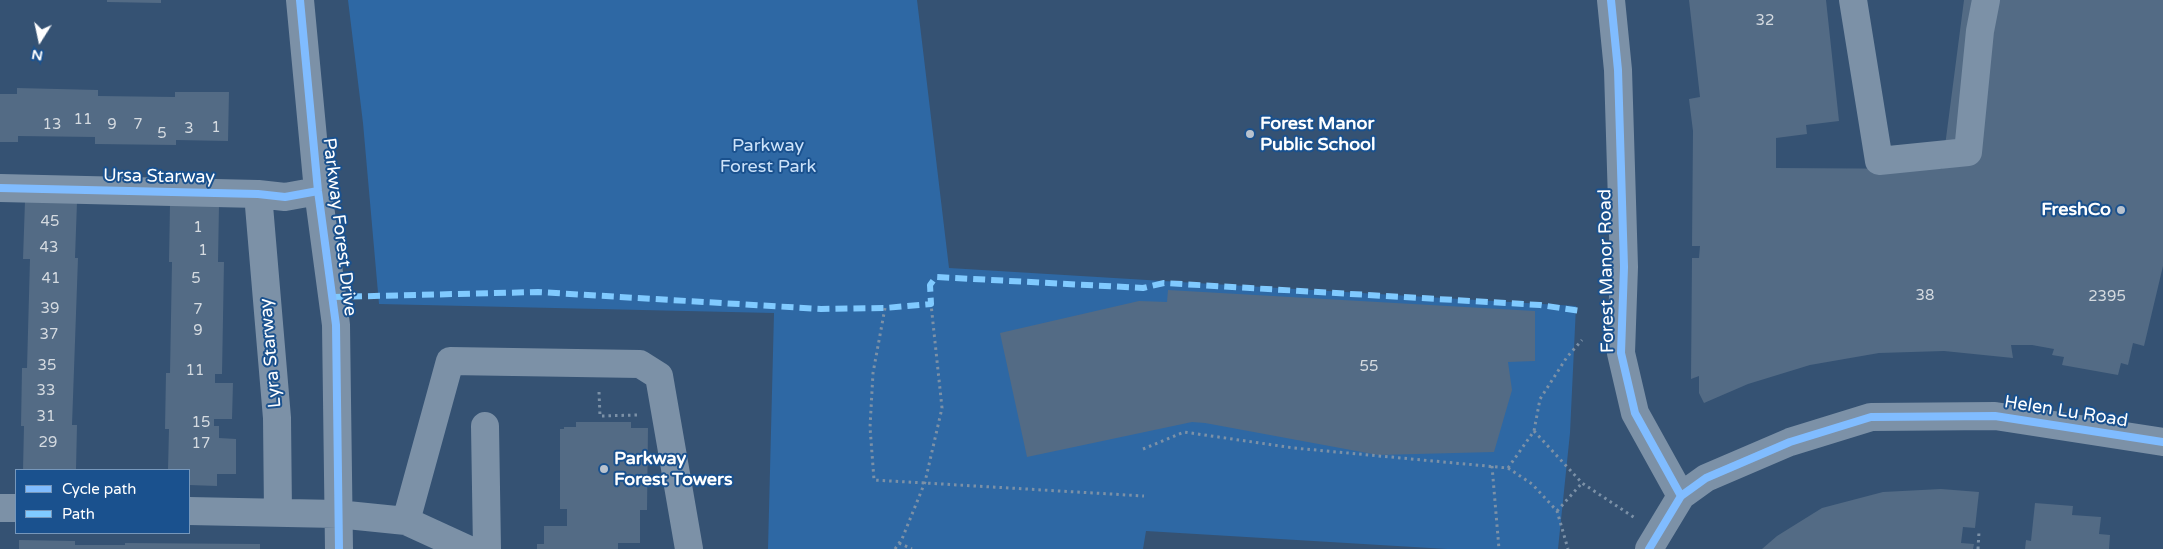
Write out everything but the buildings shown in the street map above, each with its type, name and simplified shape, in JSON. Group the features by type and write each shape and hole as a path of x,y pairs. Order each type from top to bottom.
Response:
{"street":[{"name":"Parkway Forest Drive","path":"300,0 318,191 336,325 339,549"},
{"name":"Forest Manor Road","path":"1611,0 1618,70 1624,257 1621,353 1635,413 1681,496"},
{"path":"1853,0 1879,161 1968,152 1980,31 1986,0"},
{"name":"Ursa Starway","path":"0,188 258,194 285,197 318,191"},
{"name":"Lyra Starway","path":"258,194 277,418 278,513"},
{"path":"406,521 450,361 640,364 659,376 689,549"},
{"name":"Helen Lu Road","path":"1681,496 1706,478 1790,442 1871,418 1995,416 2163,442"},
{"path":"485,426 487,549"},
{"path":"1649,549 1681,496"},
{"path":"0,508 15,508"},
{"path":"190,511 338,514 406,521 467,549"}],"path":[{"path":"895,549 925,482 942,408 931,304"},
{"path":"885,308 874,373 870,428 874,480 1144,496"},
{"path":"1508,468 1534,431 1540,399 1567,357 1582,340"},
{"path":"599,363 600,416 665,415"},
{"path":"1534,431 1582,483 1631,516"},
{"path":"1144,449 1184,432 1294,448 1508,468 1532,484 1557,511 1568,549"},
{"path":"1492,466 1499,549"},
{"path":"1557,511 1582,483"},
{"path":"1978,549 1979,532"},
{"path":"899,542 912,549"}],"green space":[{"name":"Parkway Forest Park","path":"348,0 917,0 949,268 1576,306 1570,433 1558,549 1447,549 1146,531 1143,549 768,549 774,313 379,304 363,123"}],"marked path":[{"path":"332,297 538,292 821,309 885,308 931,304 930,285 936,277 1143,288 1164,283 1540,305 1581,311"}],"cycle path":[{"path":"300,0 318,191 336,325 339,549"},
{"path":"1611,0 1618,70 1624,267 1621,353 1635,413 1681,496 1649,549"},
{"path":"0,188 258,194 285,197 318,191"},
{"path":"1681,496 1706,478 1790,442 1871,417 1995,416 2163,442"}],"place":[{"name":"Forest Manor Public School","path":"1250,134"},
{"name":"FreshCo","path":"2121,210"},
{"name":"Parkway Forest Towers","path":"604,469"}]}
